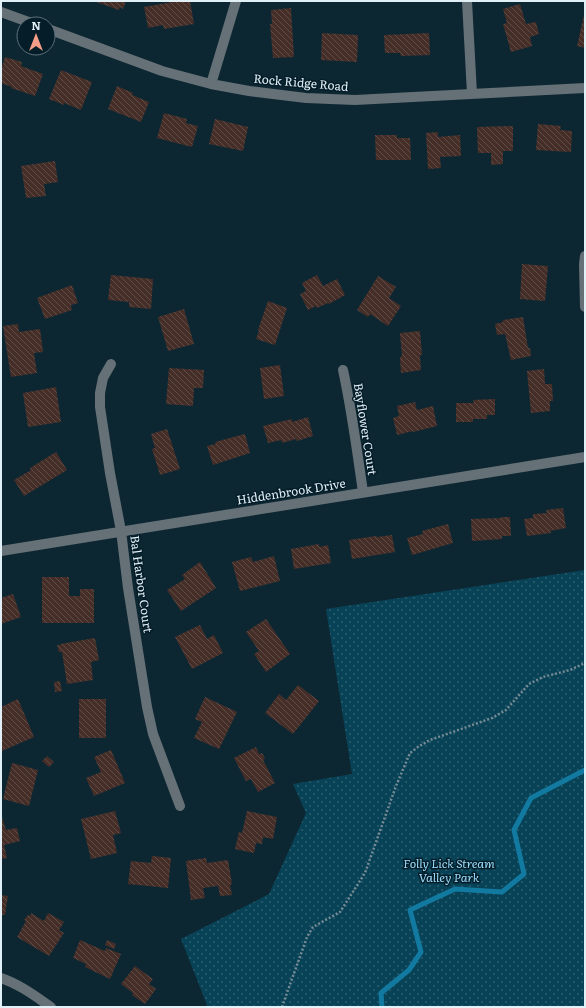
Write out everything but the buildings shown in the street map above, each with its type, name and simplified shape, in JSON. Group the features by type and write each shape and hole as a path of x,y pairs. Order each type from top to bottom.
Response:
{"street":[{"path":"211,84 236,1"},
{"path":"467,1 472,94"},
{"path":"1,12 16,17"},
{"name":"Rock Ridge Road","path":"56,32 162,71 211,84 249,92 312,99 355,100 585,88"},
{"path":"585,256 585,307"},
{"name":"Bal Harbor Court","path":"110,364 103,378 100,393 100,407 121,531 128,588 147,707 153,734 180,806"},
{"name":"Bayflower Court","path":"344,370 363,492"},
{"name":"Hiddenbrook Drive","path":"1,550 585,457"},
{"path":"1,978 8,980 51,1007"}],"path":[{"path":"282,1007 307,936 313,927 340,912 365,873 396,786 410,754 430,740 492,718 506,710 529,684 543,677 570,670 585,663"}],"green space":[{"name":"Folly Lick Stream Valley Park","path":"585,570 585,1007 206,1007 207,1005 181,939 269,894 306,813 293,784 352,774 326,609"}],"waterway":[{"path":"382,1007 381,993 409,970 421,952 410,910 455,889 502,892 524,874 514,830 531,798 585,770"}]}
